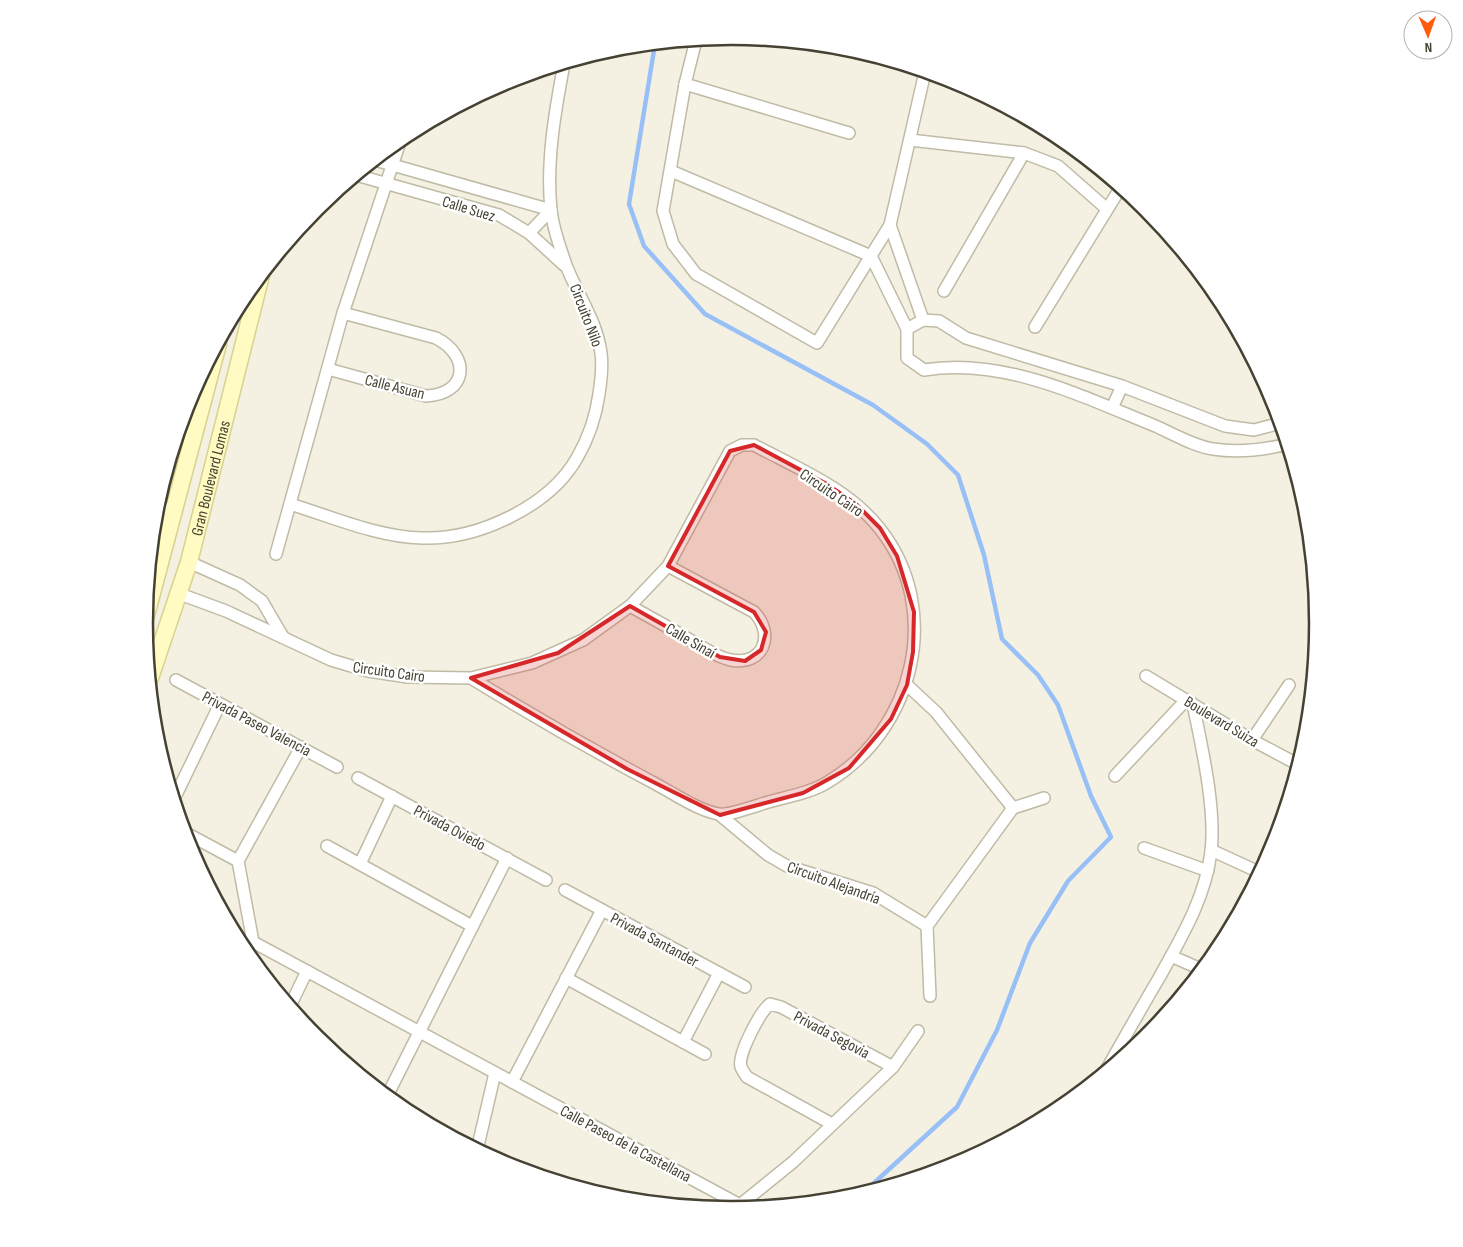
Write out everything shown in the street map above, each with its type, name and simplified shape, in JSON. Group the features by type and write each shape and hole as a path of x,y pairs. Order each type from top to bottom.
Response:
{"main road":[{"name":"Gran Boulevard Lomas","path":"154,665 180,594 189,562 256,293"},
{"name":"Gran Boulevard Lomas","path":"154,588 210,373"},
{"path":"187,465 211,473"}],"street":[{"path":"695,46 685,84 663,211 673,244 696,274 818,343 890,225 924,78"},
{"name":"Circuito Nilo","path":"290,504 389,534 421,538 451,537 481,530 533,504 576,460 590,432 602,377 601,352 598,339 585,303 567,268 551,210 551,158 556,108 563,71"},
{"path":"685,84 849,132"},
{"path":"910,140 1024,153 1058,166 1107,209"},
{"path":"276,554 343,313 397,152"},
{"path":"944,291 1024,153"},
{"name":"Calle Suez","path":"382,163 551,210"},
{"path":"671,172 871,256 907,329 907,358 924,370 948,366 994,369 1081,396 1211,449 1239,452 1281,445"},
{"name":"Calle Suez","path":"364,177 499,215 529,233 567,268"},
{"path":"1035,327 1117,193"},
{"path":"529,233 551,210"},
{"path":"890,225 923,320"},
{"name":"Calle Asuan","path":"328,369 426,396 437,396 449,390 456,384 460,374 460,364 455,354 447,344 436,338 343,313"},
{"path":"907,329 923,320 940,322 966,338 1122,386 1225,426 1254,430 1274,425"},
{"path":"1112,408 1122,386"},
{"name":"Circuito Cairo","path":"180,594 226,611 331,660 368,671 408,677 471,678 532,663 558,653 583,640 630,606 668,566 730,450 742,445 754,445 825,483 856,504 880,528 903,570 908,584 914,612 913,652 907,685 892,719 871,746 849,768 827,783 803,793 720,815"},
{"path":"164,514 177,502"},
{"path":"189,562 240,585 262,601 283,637"},
{"name":"Calle Sinaí","path":"630,606 720,657 745,661 754,657 761,650 766,632 762,620 754,612 668,566"},
{"name":"Boulevard Suiza","path":"1146,676 1252,740 1293,762"},
{"path":"471,678 627,769 692,803 720,815"},
{"name":"Privada Paseo Valencia","path":"176,680 337,766"},
{"path":"907,685 936,712 1013,808"},
{"path":"1252,740 1289,685"},
{"path":"1113,1058 1185,933 1208,872 1211,850 1210,802 1202,743 1190,702 1115,776"},
{"path":"178,790 220,704"},
{"path":"253,942 238,861 301,747"},
{"name":"Privada Oviedo","path":"358,778 546,880"},
{"path":"360,864 392,796"},
{"path":"930,996 927,926 1013,808 1044,798"},
{"name":"Circuito Alejandría","path":"720,815 768,855 787,866 873,893 927,926"},
{"path":"194,838 238,861"},
{"path":"327,846 472,926"},
{"path":"1144,848 1208,872"},
{"path":"1211,850 1254,870"},
{"path":"389,1090 507,858"},
{"name":"Privada Santander","path":"565,890 745,987"},
{"path":"512,1082 602,910"},
{"name":"Calle Paseo de la Castellana","path":"248,941 253,942 512,1082 726,1202"},
{"path":"1171,956 1197,967"},
{"path":"293,1000 307,971"},
{"path":"683,1042 719,973"},
{"path":"566,978 705,1054"},
{"name":"Privada Segovia","path":"832,1124 747,1077 740,1066 741,1056 762,1010 770,1004 781,1007 893,1067"},
{"name":"Privada Segovia","path":"745,1202 793,1162 893,1067 918,1031"},
{"path":"479,1143 495,1073"}],"highlighted area":[{"path":"754,445 825,483 856,504 880,528 897,556 914,612 913,652 907,685 891,719 849,768 803,793 720,815 627,769 471,678 558,653 630,606 720,657 745,661 761,650 766,632 754,612 668,566 730,451"}],"waterway":[{"path":"654,50 629,204 644,246 705,314 873,405 927,444 958,475 984,555 1002,639 1038,675 1058,705 1091,796 1111,837 1068,881 1030,943 997,1030 957,1107 873,1184"}]}
